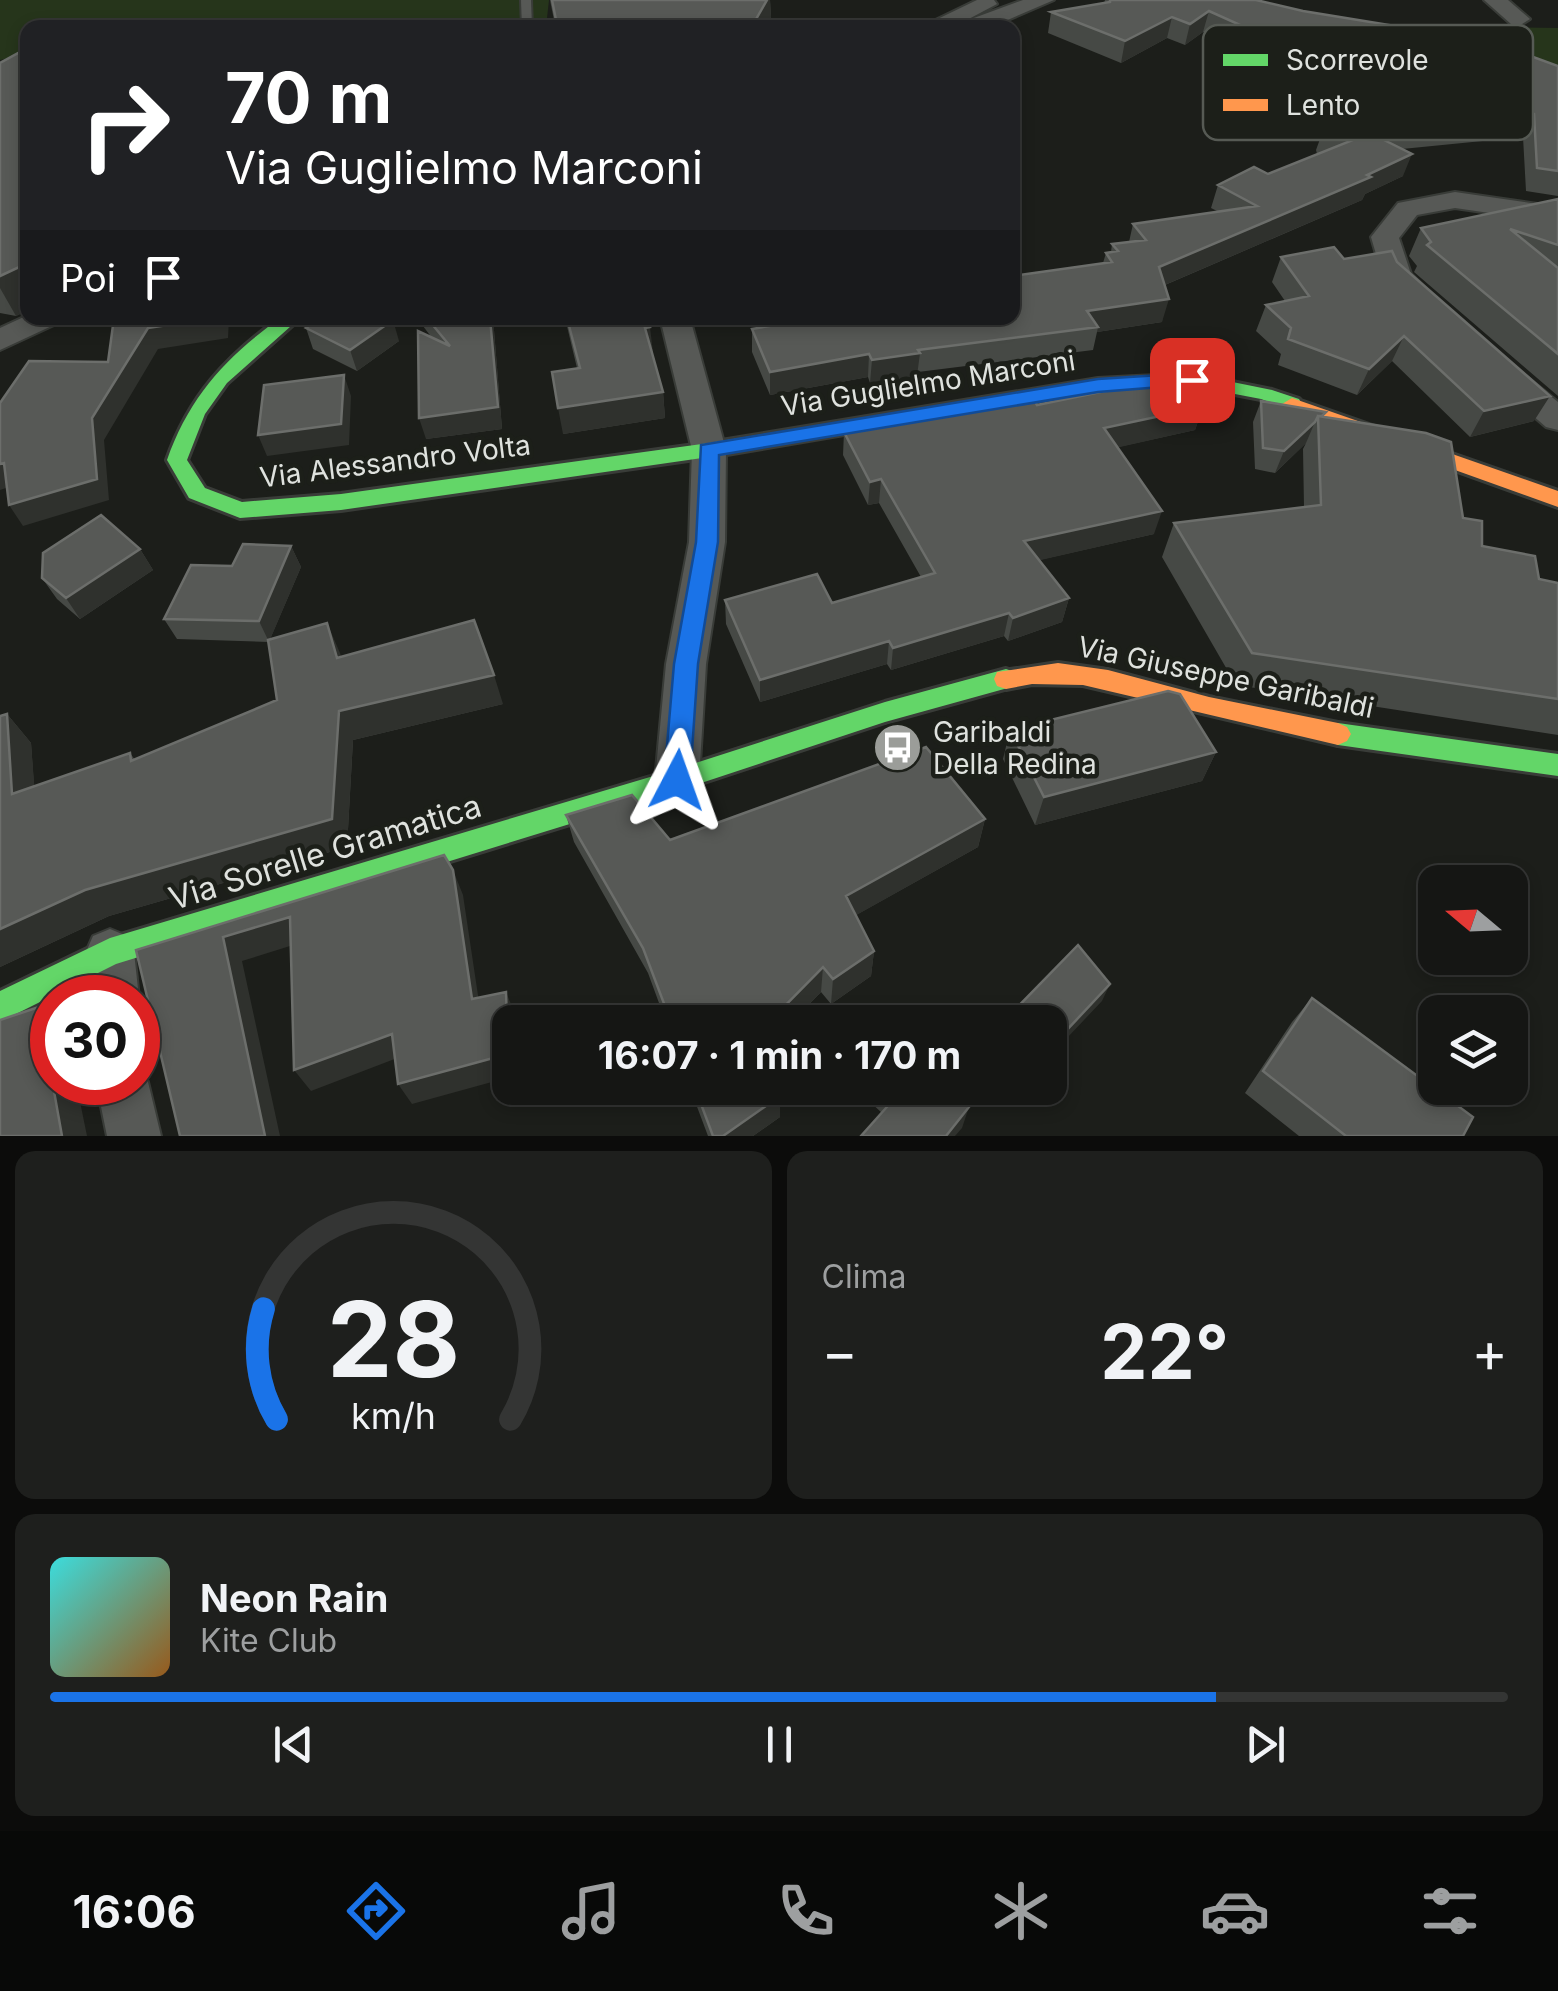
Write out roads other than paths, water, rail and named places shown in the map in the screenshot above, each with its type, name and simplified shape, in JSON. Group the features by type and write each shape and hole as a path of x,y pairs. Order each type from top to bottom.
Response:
{"street":[{"path":"948,20 992,0"},
{"path":"989,20 1043,0"},
{"path":"1495,0 1519,19"},
{"path":"1438,314 1398,278 1384,238 1408,210 1455,200 1558,216"},
{"path":"0,340 31,325"},
{"name":"Via Alessandro Volta","path":"281,325 220,378 190,416 177,460 197,493 240,510 341,502 709,450"},
{"path":"677,325 709,450 707,542 686,664 677,780"},
{"path":"1478,350 1558,419"},
{"name":"Via Guglielmo Marconi","path":"709,450 1098,385 1192,380 1265,394 1558,499"},
{"name":"Via Giuseppe Garibaldi","path":"677,780 884,712 1035,671 1073,671 1209,707 1356,738 1558,765"},
{"name":"Via Sorelle Gramatica","path":"112,975 677,780"},
{"name":"Via Sorelle Gramatica","path":"0,1008 30,999"},
{"path":"124,1105 134,1136"}],"place":[{"name":"Garibaldi Della Redina","path":"898,748"}]}
